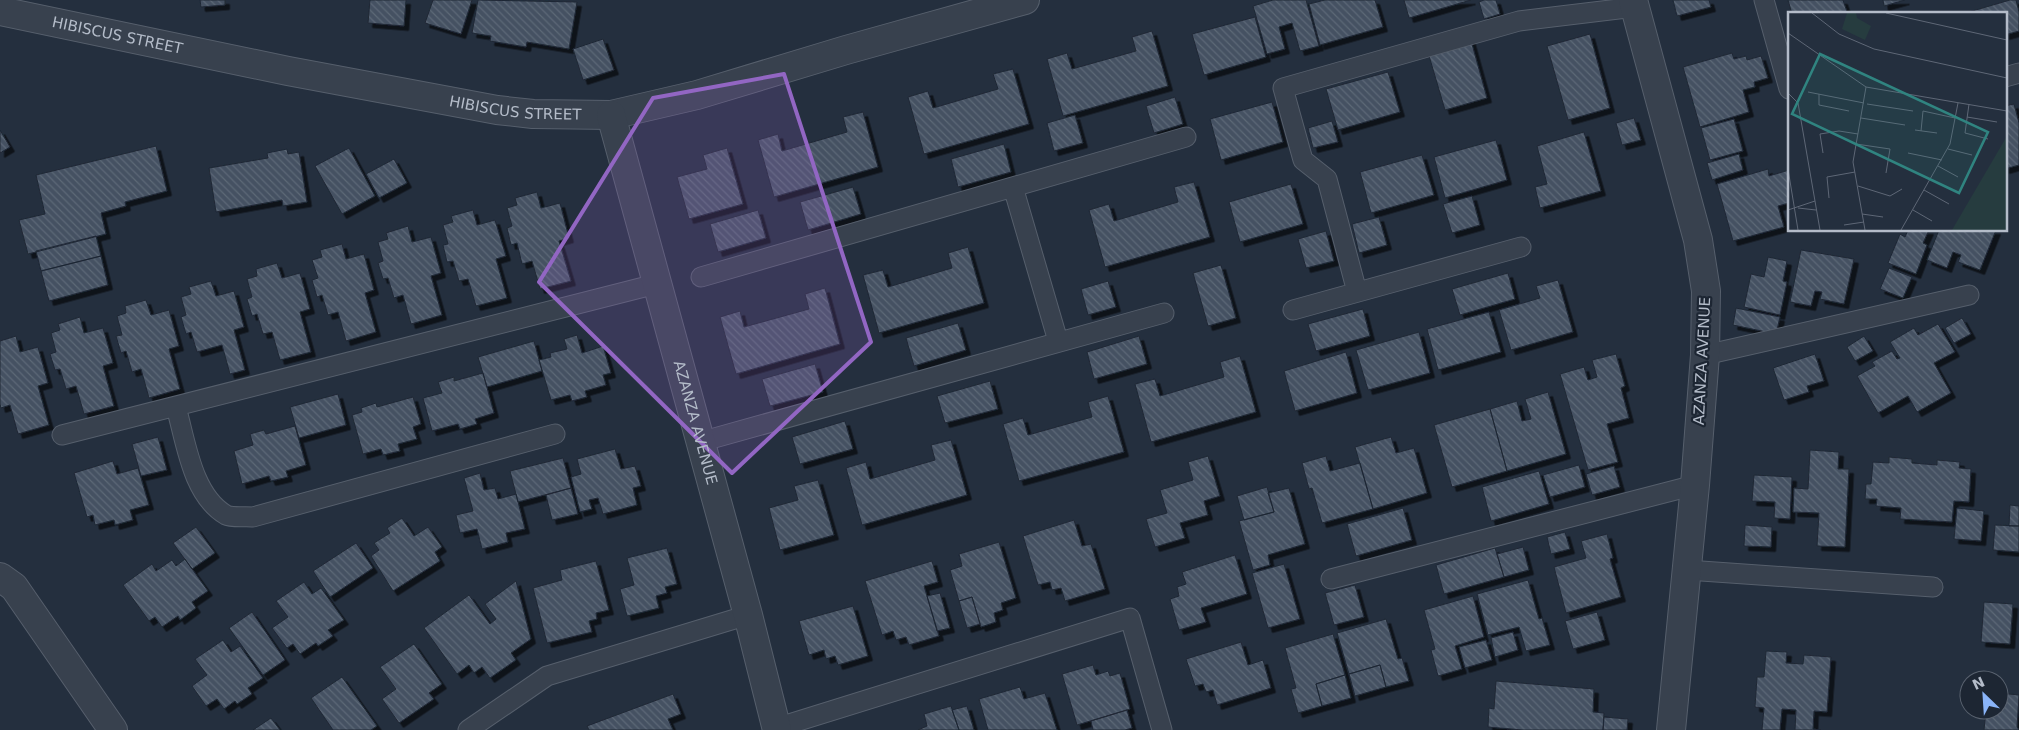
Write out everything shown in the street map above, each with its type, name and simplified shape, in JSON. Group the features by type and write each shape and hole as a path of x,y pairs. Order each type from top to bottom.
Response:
{"street":[{"name":"HIBISCUS STREET","path":"0,11 297,72 497,110 533,114 611,115 696,95 846,50 1025,0"},
{"name":"AZANZA AVENUE","path":"1634,3 1698,240 1706,291 1704,355 1695,485 1671,730"},
{"name":"AZANZA AVENUE","path":"611,115 748,615 777,729"},
{"path":"0,577 14,587 113,730"}],"lane":[{"path":"1764,0 1788,85"},
{"path":"1357,292 1327,179 1303,160 1283,88 1518,21 1634,3"},
{"path":"2006,77 2019,73"},
{"path":"701,277 1186,137"},
{"path":"1013,188 1058,342"},
{"path":"1293,310 1521,247"},
{"path":"62,435 656,284"},
{"path":"1704,355 1969,294"},
{"path":"700,442 1164,313"},
{"path":"176,407 197,479 208,500 227,516 253,516 555,434"},
{"path":"1331,579 1695,485"},
{"path":"1687,570 1933,587"},
{"path":"468,730 547,676 748,615"},
{"path":"777,729 1130,618 1162,730"}],"highlighted area":[{"path":"784,74 871,342 732,473 539,282 653,98"}],"building":[{"path":"200,0 225,0 225,5 201,7"},
{"path":"370,0 406,0 404,26 368,23"},
{"path":"433,0 472,0 461,34 425,23"},
{"path":"478,0 577,2 569,49 527,42 526,47 490,41 491,36 472,33"},
{"path":"1273,0 1306,0 1319,46 1300,51 1292,23 1279,27 1285,49 1267,54 1253,6"},
{"path":"1325,0 1375,0 1383,27 1320,45 1309,4"},
{"path":"1404,0 1471,0 1409,18"},
{"path":"1496,0 1500,14 1484,19 1479,2"},
{"path":"1673,0 1709,0 1711,7 1677,16"},
{"path":"1788,0 1843,0 1847,12 1791,12"},
{"path":"1883,0 1905,0 1884,6"},
{"path":"2016,0 2019,12 2019,31 2006,35 2006,12 1969,12"},
{"path":"1255,17 1266,57 1204,75 1192,34"},
{"path":"1152,31 1168,86 1063,116 1047,59 1067,53 1072,69 1136,51 1132,37"},
{"path":"1590,34 1610,108 1568,120 1547,46"},
{"path":"1470,37 1487,98 1445,110 1427,49"},
{"path":"603,39 614,70 583,80 573,49"},
{"path":"1732,53 1734,59 1746,56 1747,60 1761,56 1768,78 1754,82 1755,87 1743,90 1749,112 1700,127 1683,67"},
{"path":"1013,69 1029,124 924,154 908,97 928,91 933,108 998,89 993,74"},
{"path":"1388,72 1400,112 1338,130 1326,89"},
{"path":"1175,97 1183,124 1154,133 1146,106"},
{"path":"1272,102 1283,142 1221,160 1210,119"},
{"path":"2014,104 2019,123 2019,165 2006,169 2006,106"},
{"path":"863,112 878,167 774,197 758,140 778,134 782,151 847,132 843,117"},
{"path":"1075,115 1083,143 1054,151 1047,123"},
{"path":"1634,118 1641,140 1622,145 1616,123"},
{"path":"1734,119 1743,151 1710,160 1701,128"},
{"path":"1332,121 1338,142 1313,148 1308,128"},
{"path":"0,130 10,147 0,153"},
{"path":"1584,132 1601,191 1540,208 1535,187 1547,184 1537,146"},
{"path":"1496,140 1507,180 1445,198 1434,157"},
{"path":"1004,144 1011,172 958,187 951,159"},
{"path":"156,146 167,191 125,202 126,206 101,213 106,234 28,254 19,220 45,214 36,175"},
{"path":"349,148 375,196 342,214 315,166"},
{"path":"727,148 743,204 689,219 677,177 707,169 703,155"},
{"path":"287,149 288,154 299,152 307,202 283,206 282,200 216,212 209,168 268,158 267,153"},
{"path":"1739,154 1743,170 1712,180 1707,163"},
{"path":"1422,155 1434,195 1371,213 1360,172"},
{"path":"394,159 407,183 379,198 366,174"},
{"path":"1768,169 1769,176 1788,170 1788,203 1778,206 1784,227 1733,241 1717,184"},
{"path":"1194,182 1210,237 1105,267 1089,210 1109,204 1114,221 1178,202 1174,187"},
{"path":"1291,184 1303,224 1240,242 1229,202"},
{"path":"853,187 861,214 808,230 800,202"},
{"path":"537,192 541,208 560,203 569,238 559,241 571,281 540,289 532,261 522,264 517,243 511,245 507,228 512,226 507,208 517,205 515,198"},
{"path":"1472,196 1480,225 1452,233 1443,204"},
{"path":"473,210 477,225 495,220 506,256 496,259 507,298 476,306 468,279 459,281 453,261 447,262 443,245 448,244 443,225 453,222 451,216"},
{"path":"758,210 766,238 718,252 710,224"},
{"path":"1379,217 1387,245 1359,253 1352,224"},
{"path":"408,226 412,242 431,237 441,273 431,276 442,315 411,324 403,295 394,298 388,278 383,279 378,263 383,261 378,242 388,239 386,233"},
{"path":"1326,231 1334,261 1306,268 1298,239"},
{"path":"1908,231 1929,231 1923,243 1927,245 1916,274 1888,263 1900,234 1905,237"},
{"path":"1939,231 1996,231 1980,270 1958,262 1961,255 1953,252 1947,268 1927,260"},
{"path":"96,236 101,256 41,271 36,251"},
{"path":"342,244 346,259 364,254 374,290 365,293 376,332 346,341 338,312 328,315 322,295 317,297 312,280 318,278 312,260 322,257 320,250"},
{"path":"968,247 984,303 879,333 863,275 883,270 888,287 952,268 948,253"},
{"path":"1801,250 1854,259 1844,304 1820,299 1822,292 1815,291 1811,306 1790,302"},
{"path":"101,256 108,285 49,301 41,271"},
{"path":"1768,257 1787,261 1783,281 1787,282 1780,315 1744,307 1751,274 1764,277"},
{"path":"277,263 282,278 300,273 310,309 300,312 311,352 280,360 272,332 263,334 257,314 252,316 247,299 252,297 247,279 257,276 256,269"},
{"path":"1221,265 1236,318 1208,326 1193,273"},
{"path":"1889,268 1912,277 1903,298 1880,289"},
{"path":"1508,273 1515,299 1460,315 1452,289"},
{"path":"1558,280 1573,332 1511,350 1499,310 1540,298 1536,286"},
{"path":"211,281 216,296 234,291 244,327 234,330 245,370 230,374 222,345 197,352 191,332 186,334 181,317 186,315 181,297 191,294 189,287"},
{"path":"1108,281 1116,307 1088,315 1081,289"},
{"path":"825,288 840,344 736,374 720,317 740,311 744,327 809,309 805,294"},
{"path":"146,300 151,315 169,310 179,346 169,349 180,389 149,398 141,369 132,372 126,351 121,353 116,336 122,335 117,316 126,313 125,306"},
{"path":"1736,308 1780,317 1776,334 1733,325"},
{"path":"1363,309 1370,336 1316,351 1308,324"},
{"path":"1489,312 1501,352 1438,370 1427,329"},
{"path":"80,317 84,333 103,328 113,363 103,366 114,406 84,414 76,386 66,389 60,369 55,370 50,354 56,352 51,333 60,330 58,324"},
{"path":"1962,318 1971,334 1954,343 1945,328"},
{"path":"958,323 966,350 914,366 906,338"},
{"path":"1938,324 1955,352 1934,363 1951,393 1917,412 1908,396 1878,413 1857,376 1875,366 1872,362 1892,351 1897,359 1900,358 1890,342 1914,328 1918,335"},
{"path":"1419,332 1430,373 1368,390 1356,350"},
{"path":"577,335 582,353 603,346 611,373 603,375 606,385 585,391 587,397 572,401 570,395 551,400 539,360 551,357 550,353 567,349 564,339"},
{"path":"16,336 20,352 38,347 48,383 38,386 49,425 18,434 10,405 1,408 0,404 0,341"},
{"path":"1139,336 1147,364 1094,379 1087,352"},
{"path":"1864,336 1873,351 1855,361 1847,347"},
{"path":"534,341 542,371 487,387 478,357"},
{"path":"1346,352 1357,393 1295,411 1284,371"},
{"path":"1616,354 1625,386 1621,388 1629,418 1607,424 1618,462 1588,470 1560,374 1584,367 1588,380 1597,377 1592,360"},
{"path":"1815,354 1824,381 1807,386 1809,392 1784,400 1773,368"},
{"path":"1240,356 1256,412 1151,442 1135,384 1155,379 1160,396 1224,377 1220,362"},
{"path":"815,364 823,392 770,406 762,379"},
{"path":"483,373 494,413 475,419 477,424 460,429 458,424 432,431 423,398 442,393 438,382 454,377 454,381"},
{"path":"990,381 998,409 945,423 937,396"},
{"path":"1548,392 1566,454 1507,471 1490,409 1517,401 1522,421 1531,419 1525,399"},
{"path":"338,394 346,425 299,438 290,407"},
{"path":"1108,396 1124,452 1019,481 1003,424 1023,418 1028,435 1092,417 1088,402"},
{"path":"413,397 421,424 413,427 417,439 398,444 400,451 383,455 381,449 363,454 352,415 362,412 361,408 376,403 377,407"},
{"path":"1490,409 1507,471 1452,487 1434,425"},
{"path":"845,421 853,449 800,464 792,437"},
{"path":"295,426 306,465 286,471 288,477 271,481 269,476 242,484 234,451 253,445 250,434 264,430 266,434"},
{"path":"158,437 167,470 141,476 132,444"},
{"path":"1391,437 1396,453 1414,448 1427,493 1373,509 1355,447"},
{"path":"951,440 967,495 862,525 846,468 866,462 870,479 935,460 931,445"},
{"path":"615,449 621,469 635,466 641,486 633,488 637,505 603,514 598,498 589,500 592,509 580,512 571,477 581,474 577,459"},
{"path":"1810,450 1839,452 1838,469 1849,469 1845,547 1817,546 1819,513 1793,512 1794,488 1808,489"},
{"path":"1208,456 1220,496 1204,501 1208,515 1180,523 1185,538 1155,547 1146,519 1167,513 1160,490 1193,480 1188,462"},
{"path":"1326,456 1330,471 1360,463 1373,509 1322,523 1312,488 1309,489 1302,463"},
{"path":"1889,457 1912,459 1912,463 1937,465 1937,460 1960,462 1959,468 1971,469 1969,502 1954,501 1952,522 1900,519 1901,508 1876,506 1877,499 1865,499 1866,484 1871,484 1873,462 1889,463"},
{"path":"563,458 571,488 518,502 510,471"},
{"path":"113,461 117,474 138,468 149,505 130,510 133,520 115,525 114,520 95,525 93,515 87,517 74,473"},
{"path":"1579,465 1585,487 1550,497 1543,475"},
{"path":"1614,466 1620,487 1592,495 1586,474"},
{"path":"1539,471 1549,504 1491,521 1482,487"},
{"path":"480,473 484,490 495,488 498,499 516,494 525,529 506,533 508,542 482,549 477,529 460,533 456,515 473,511 464,478"},
{"path":"1754,475 1792,477 1790,519 1774,518 1775,502 1752,501"},
{"path":"818,480 834,535 780,550 769,508 798,500 794,486"},
{"path":"1267,487 1274,512 1244,520 1237,496"},
{"path":"571,488 578,514 552,520 546,495"},
{"path":"1289,488 1305,544 1268,555 1270,565 1253,570 1239,521 1274,512 1268,493"},
{"path":"2010,505 2019,506 2019,526 2009,526"},
{"path":"1403,508 1412,540 1356,556 1347,524"},
{"path":"1957,508 1984,511 1981,541 1954,539"},
{"path":"402,518 414,536 428,527 442,547 435,552 440,561 393,591 371,556 379,550 374,543 390,533 387,528"},
{"path":"1074,520 1082,546 1091,544 1105,589 1065,601 1061,588 1052,590 1050,582 1038,585 1023,536"},
{"path":"1745,525 1772,527 1771,547 1744,546"},
{"path":"1995,525 2019,526 2019,552 1993,550"},
{"path":"196,527 215,553 192,569 173,543"},
{"path":"1565,532 1570,549 1551,554 1547,537"},
{"path":"1607,534 1613,558 1610,559 1621,597 1566,613 1554,567 1586,558 1581,541"},
{"path":"999,542 1016,598 1001,603 1003,610 994,613 996,622 981,627 972,597 959,601 950,570 962,566 959,554"},
{"path":"356,543 373,568 330,597 313,571"},
{"path":"1523,547 1529,570 1504,577 1497,554"},
{"path":"667,548 677,584 665,587 667,593 656,596 659,608 627,616 620,589 634,585 627,558"},
{"path":"1495,548 1504,577 1444,594 1436,565"},
{"path":"1235,555 1247,594 1201,608 1206,622 1179,630 1170,599 1179,596 1177,587 1186,584 1182,572"},
{"path":"185,559 208,591 192,602 196,608 180,620 178,616 162,627 155,617 149,621 123,585 152,564 156,571 172,560 176,566"},
{"path":"596,561 609,610 596,613 597,619 589,621 592,632 547,643 533,588 562,580 560,570"},
{"path":"932,561 938,582 924,586 939,636 909,645 906,637 896,640 893,631 882,635 865,581"},
{"path":"1284,564 1300,619 1268,628 1252,573"},
{"path":"1528,580 1539,619 1542,618 1550,645 1526,651 1519,627 1488,635 1477,594"},
{"path":"516,581 531,639 511,653 516,660 490,678 482,667 474,673 469,665 457,674 424,628 469,595 490,624 496,619 485,604"},
{"path":"304,582 312,594 321,588 344,620 328,630 333,636 318,646 316,643 300,654 293,644 287,648 272,628 288,617 276,601"},
{"path":"1355,585 1364,617 1334,625 1325,593"},
{"path":"940,593 950,628 937,631 927,596"},
{"path":"1473,596 1484,637 1455,646 1462,669 1438,676 1431,650 1435,649 1424,610"},
{"path":"972,597 980,624 967,628 959,601"},
{"path":"1984,602 2013,604 2010,644 1981,642"},
{"path":"853,606 868,656 838,665 835,656 826,659 824,650 809,655 799,621"},
{"path":"252,612 285,660 263,675 229,628"},
{"path":"1597,612 1605,640 1573,649 1565,621"},
{"path":"1386,619 1398,659 1402,658 1409,681 1386,687 1380,665 1349,674 1337,633"},
{"path":"1513,632 1518,650 1495,657 1491,638"},
{"path":"1333,634 1345,675 1316,684 1322,706 1298,713 1291,689 1296,688 1285,648"},
{"path":"223,640 231,652 240,646 263,678 248,688 252,694 237,704 235,701 224,709 217,699 206,706 192,686 207,675 195,659"},
{"path":"1486,640 1492,660 1465,668 1459,647"},
{"path":"1241,642 1248,665 1263,660 1271,688 1217,705 1213,690 1206,692 1203,684 1195,686 1186,659"},
{"path":"414,644 442,684 429,693 434,699 399,723 382,699 396,689 380,667"},
{"path":"1766,651 1787,652 1786,663 1803,664 1804,655 1831,657 1827,712 1814,711 1813,729 1821,730 1795,730 1796,710 1782,709 1780,730 1762,730 1764,708 1755,707 1757,677 1764,677"},
{"path":"1093,665 1096,675 1108,671 1110,676 1120,673 1130,709 1077,725 1062,674"},
{"path":"1380,665 1386,687 1355,696 1349,674"},
{"path":"1345,675 1351,698 1322,706 1316,684"},
{"path":"342,677 377,726 371,730 333,730 311,698"},
{"path":"1496,681 1594,689 1593,712 1604,713 1603,730 1523,730 1488,727 1489,708 1494,709"},
{"path":"1020,687 1024,699 1045,693 1057,730 988,730 979,699"},
{"path":"673,694 681,714 668,719 673,730 589,730 587,726"},
{"path":"2009,694 2019,695 2017,727 2019,730 1984,730 1985,720 2009,720"},
{"path":"951,706 959,730 918,730 927,726 924,714"},
{"path":"967,706 974,730 959,730 952,710"},
{"path":"1127,710 1132,728 1125,730 1093,730 1091,721"},
{"path":"1604,717 1628,719 1627,730 1603,730"},
{"path":"271,718 280,730 253,730"}]}
